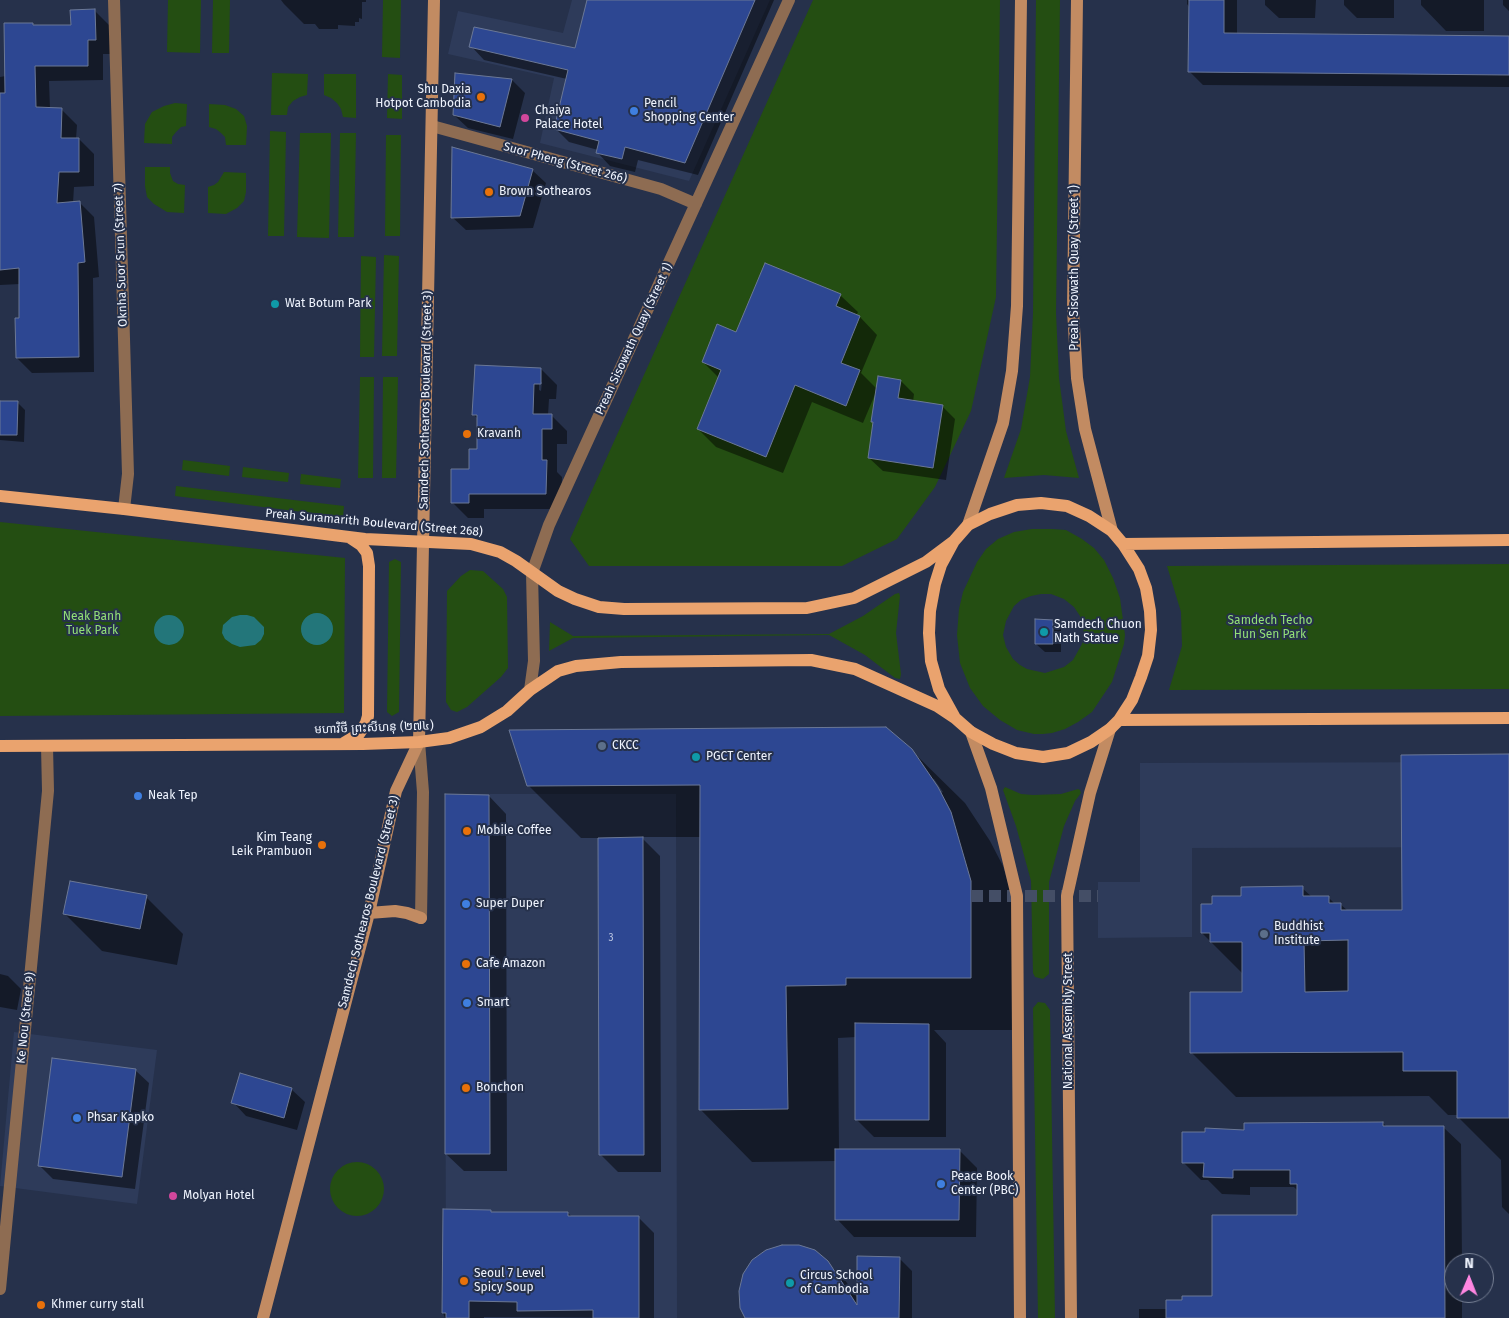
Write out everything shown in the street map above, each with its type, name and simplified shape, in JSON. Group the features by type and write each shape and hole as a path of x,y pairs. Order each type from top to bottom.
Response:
{"main road":[{"name":"Samdech Sothearos Boulevard (Street 3)","path":"263,1318 369,913 396,791 419,742 434,0"},
{"path":"968,525 990,514 1017,505 1041,503 1067,506 1089,516 1112,531 1123,544 1139,570 1146,588 1151,630 1148,656 1141,677 1132,700 1114,725 1091,742 1068,754 1043,757 1016,752 993,744 971,732 955,718 939,688 931,661 929,633 930,612 935,584 941,565 954,541 968,525 1003,423 1012,371 1017,296 1021,0"},
{"name":"Preah Sisowath Quay (Street 1)","path":"1077,0 1073,302 1077,378 1085,429 1112,531"},
{"name":"Preah Suramarith Boulevard (Street 268)","path":"0,496 349,537 471,544 500,552 576,600 599,607 624,609 807,608 854,598 926,562 954,541"},
{"path":"342,744 359,734 368,716 369,566 366,553 361,545 349,537"},
{"path":"1123,544 1509,540"},
{"name":"មហាវិថី ព្រះសីហនុ (២៧៤)","path":"0,746 342,744 419,742 449,738 481,728 507,711 530,690 558,671 576,666 621,662 811,660 855,669 937,706 955,718"},
{"path":"1114,725 1509,718"},
{"name":"National Assembly Street","path":"1071,1318 1068,896 1090,793 1114,725"},
{"path":"971,732 991,788 1017,896 1020,1318"},
{"path":"369,913 395,911 421,918"}],"street":[{"name":"Oknha Suor Srun (Street 7)","path":"114,0 128,474 124,510"},
{"name":"Preah Sisowath Quay (Street 1)","path":"530,690 534,661 532,573 549,525 789,0"},
{"name":"Suor Pheng (Street 266)","path":"432,126 661,189 696,204"},
{"path":"419,742 423,792 421,918"},
{"name":"Ke Nou (Street 9)","path":"0,1290 48,791 48,746"}],"shaded area":[{"name":"Pencil Shopping Center","path":"572,0 770,0 689,181 540,143 554,78 448,54 458,11 563,33"},
{"path":"317,613 328,618 333,629 328,640 317,645 306,640 301,629 306,618"},
{"path":"169,615 180,619 184,630 180,641 169,645 158,641 154,630 158,619"},
{"path":"240,615 254,617 264,627 264,634 261,640 255,645 240,647 225,639 222,633 223,625 232,617"},
{"path":"1509,762 1509,847 1192,848 1192,937 1098,938 1098,882 1140,882 1140,763"},
{"path":"445,794 676,794 677,1318 446,1318"},
{"name":"Phsar Kapko","path":"14,1032 157,1050 137,1204 0,1186"}],"green space":[{"path":"168,0 201,0 200,53 167,52"},
{"path":"213,0 230,0 229,53 212,53"},
{"path":"383,0 401,0 400,58 382,57"},
{"path":"813,0 1000,0 996,297 971,411 935,487 897,539 842,566 589,566 570,539"},
{"path":"1036,0 1060,0 1056,313 1059,378 1066,431 1079,478 1044,475 1004,478 1021,429 1030,377 1033,313"},
{"path":"272,73 308,74 307,95 293,101 288,107 287,115 271,115"},
{"path":"324,74 356,74 356,118 343,117 337,103 324,95"},
{"path":"388,74 402,75 402,119 387,118"},
{"path":"175,103 187,104 186,126 181,127 172,137 172,144 144,143 145,124 152,112"},
{"path":"209,104 225,105 236,109 244,116 247,126 246,145 226,145 225,137 216,129 209,127"},
{"path":"270,131 286,132 284,236 268,236"},
{"path":"300,133 331,133 329,238 297,237"},
{"path":"340,133 356,133 354,237 338,237"},
{"path":"386,135 401,135 400,236 385,236"},
{"path":"145,167 170,167 173,181 185,185 184,213 167,212 147,197"},
{"path":"224,172 246,173 244,201 237,208 226,214 208,213 208,187 218,182"},
{"path":"384,255 399,256 397,356 382,356"},
{"path":"361,256 376,257 374,357 360,357"},
{"path":"360,377 374,377 373,478 358,478"},
{"path":"383,377 398,377 396,478 382,478"},
{"path":"183,460 230,466 229,476 182,470"},
{"path":"243,467 289,473 288,482 242,477"},
{"path":"301,474 341,479 340,488 300,484"},
{"path":"176,486 344,506 343,517 175,496"},
{"name":"Neak Banh Tuek Park","path":"0,522 345,558 344,713 0,716"},
{"path":"1032,529 1066,530 1082,539 1094,548 1104,560 1120,598 1125,635 1112,682 1092,712 1065,729 1052,733 1034,734 1017,730 1000,720 983,706 970,688 960,663 957,635 959,609 963,592 977,562 986,549 998,539 1014,532","holes":["1051,594 1064,599 1074,607 1080,616 1084,633 1082,644 1073,660 1064,667 1045,673 1027,669 1013,659 1006,647 1003,635 1006,621 1014,606 1021,600 1031,596"]},
{"path":"395,559 401,562 399,712 392,716 387,712 389,562"},
{"name":"Samdech Techo Hun Sen Park","path":"1509,564 1509,689 1169,690 1182,646 1181,612 1167,566"},
{"path":"470,570 483,571 503,589 507,597 508,668 501,677 467,707 457,712 451,710 446,702 447,591 461,576"},
{"path":"899,593 896,633 900,679 895,678 865,655 829,635 573,638 549,651 550,622 573,636 829,634 863,616"},
{"path":"1005,787 1021,794 1033,795 1061,794 1078,789 1081,793 1075,801 1064,826 1049,882 1049,974 1043,979 1035,977 1033,973 1031,881 1016,826 1003,790"},
{"path":"1038,1002 1045,1003 1050,1010 1055,1318 1038,1318 1033,1008"},
{"path":"357,1162 367,1164 376,1170 382,1179 384,1189 382,1199 376,1208 367,1214 357,1216 347,1214 338,1208 332,1199 330,1189 332,1179 338,1170 347,1164"}],"building":[{"name":"Pencil Shopping Center","path":"587,0 755,0 685,163 625,147 622,159 596,153 599,141 554,129 568,70 469,47 474,27 575,48"},
{"path":"1189,0 1224,0 1224,33 1509,36 1509,75 1188,72"},
{"path":"95,9 96,40 88,40 88,66 35,66 36,107 62,108 61,138 79,138 79,172 59,172 57,203 80,201 85,262 78,263 79,357 16,358 15,318 19,318 19,268 0,270 0,93 5,93 4,23 71,25 70,10"},
{"name":"Shu Daxia Hotpot Cambodia","path":"455,73 512,79 500,127 453,115"},
{"name":"Brown Sothearos","path":"452,147 533,169 520,216 451,218"},
{"path":"765,263 841,294 836,306 860,316 841,363 860,370 846,406 795,385 766,457 697,429 721,370 702,362 717,324 736,332"},
{"path":"475,365 541,368 541,384 534,384 533,414 552,414 552,429 542,429 542,460 547,460 546,494 469,494 469,503 451,503 451,469 469,469 469,449 477,449 477,415 472,415"},
{"path":"878,376 901,380 898,398 943,405 933,468 868,458"},
{"path":"0,401 18,401 17,435 0,435"},
{"path":"1035,619 1053,620 1053,644 1035,644"},
{"path":"886,727 912,749 938,787 951,812 971,881 971,978 846,978 846,985 786,986 788,1109 699,1110 700,785 527,786 509,730"},
{"path":"1509,754 1509,1118 1457,1118 1457,1071 1403,1071 1403,1052 1190,1053 1190,992 1242,992 1242,942 1210,942 1210,933 1201,933 1201,904 1212,904 1212,896 1241,896 1241,887 1303,886 1303,896 1329,896 1329,903 1341,903 1341,910 1402,910 1401,755","holes":["1348,940 1348,991 1305,992 1304,941"]},
{"path":"445,794 489,795 490,1154 445,1154"},
{"path":"643,837 644,1155 599,1155 598,838"},
{"path":"70,881 147,895 140,929 63,914"},
{"path":"855,1023 929,1024 929,1120 855,1120"},
{"path":"52,1058 136,1069 122,1177 38,1166"},
{"path":"240,1073 292,1088 284,1118 231,1103"},
{"path":"1383,1122 1383,1126 1444,1126 1445,1318 1166,1318 1166,1300 1182,1300 1182,1296 1212,1296 1212,1215 1297,1215 1297,1184 1290,1184 1290,1170 1233,1170 1233,1178 1203,1177 1204,1163 1182,1163 1182,1132 1205,1132 1205,1128 1244,1130 1244,1123"},
{"path":"835,1149 960,1149 959,1220 835,1220"},
{"path":"443,1209 491,1210 491,1212 568,1212 568,1216 639,1216 639,1318 593,1318 593,1310 517,1311 517,1302 469,1301 469,1318 446,1318 446,1313 442,1313"},
{"name":"Circus School of Cambodia","path":"782,1245 799,1245 815,1250 828,1261 857,1305 857,1256 900,1257 899,1318 745,1318 740,1308 739,1291 743,1274 752,1260 766,1250"}],"tunnel":[{"path":"971,896 1098,896"}],"place":[{"name":"Shu Daxia Hotpot Cambodia","path":"481,97"},
{"name":"Pencil Shopping Center","path":"634,111"},
{"name":"Chaiya Palace Hotel","path":"525,118"},
{"name":"Brown Sothearos","path":"489,192"},
{"name":"Wat Botum Park","path":"275,304"},
{"name":"Kravanh","path":"467,434"},
{"name":"Samdech Chuon Nath Statue","path":"1044,632"},
{"name":"CKCC","path":"602,746"},
{"name":"PGCT Center","path":"696,757"},
{"name":"Neak Tep","path":"138,796"},
{"name":"Mobile Coffee","path":"467,831"},
{"name":"Kim Teang Leik Prambuon","path":"322,845"},
{"name":"Super Duper","path":"466,904"},
{"name":"Buddhist Institute","path":"1264,934"},
{"name":"Cafe Amazon","path":"466,964"},
{"name":"Smart","path":"467,1003"},
{"name":"Bonchon","path":"466,1088"},
{"name":"Phsar Kapko","path":"77,1118"},
{"name":"Peace Book Center (PBC)","path":"941,1184"},
{"name":"Molyan Hotel","path":"173,1196"},
{"name":"Seoul 7 Level Spicy Soup","path":"464,1281"},
{"name":"Circus School of Cambodia","path":"790,1283"},
{"name":"Khmer curry stall","path":"41,1305"}]}
